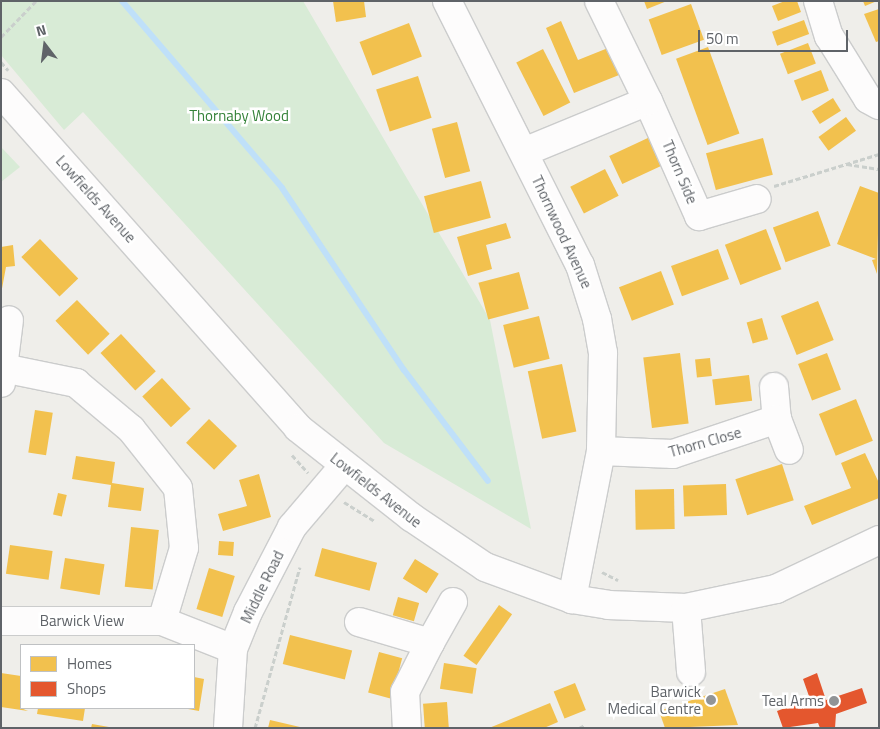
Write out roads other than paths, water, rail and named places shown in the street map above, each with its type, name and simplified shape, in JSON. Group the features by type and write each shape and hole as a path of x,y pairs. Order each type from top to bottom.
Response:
{"street":[{"name":"Thornwood Avenue","path":"447,1 580,264 597,318 603,368 601,451 572,598"},
{"name":"Thorn Side","path":"599,1 648,101 699,216 757,199"},
{"path":"818,1 828,36 868,99 879,105"},
{"name":"Lowfields Avenue","path":"7,84 298,428 344,466 479,563 516,581 572,598 608,605 686,608 776,589 879,540"},
{"path":"524,152 648,101"},
{"path":"9,320 2,376 76,383 131,428 178,488 184,548 162,621"},
{"path":"774,387 777,419 790,450"},
{"name":"Thorn Close","path":"601,451 672,454 777,419"},
{"name":"Middle Road","path":"228,728 233,649 292,527 322,488 344,466"},
{"path":"407,728 405,692 453,602"},
{"path":"686,608 691,672"},
{"name":"Barwick View","path":"1,621 162,621 233,649"},
{"path":"359,622 430,643"}],"waterway":[{"path":"122,1 282,188 404,370 488,481"}],"place":[{"name":"Barwick Medical Centre","path":"711,700"},
{"name":"Teal Arms","path":"834,701"}],"park label":[{"name":"Thornaby Wood","path":"239,116"}]}
